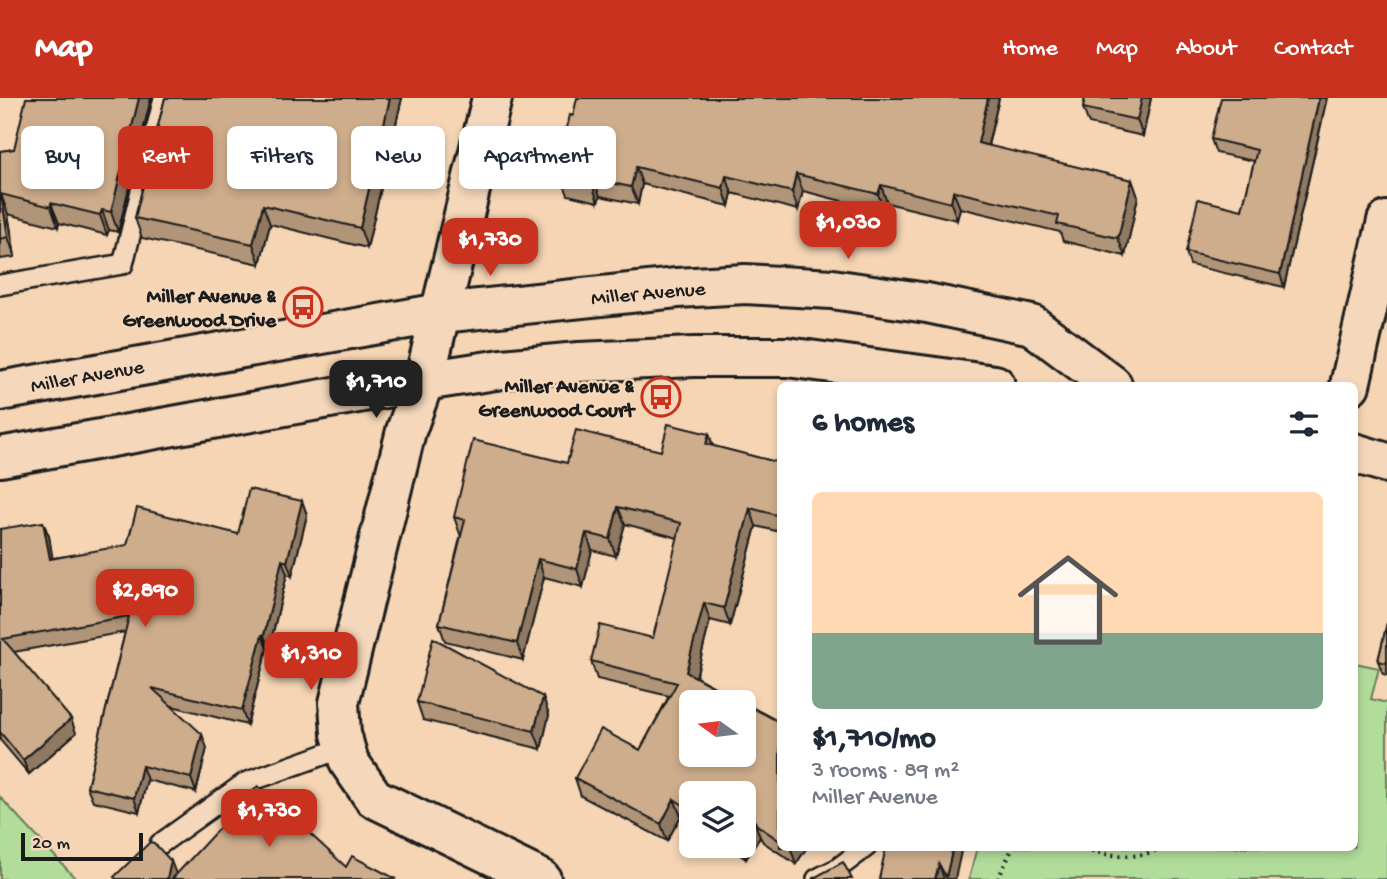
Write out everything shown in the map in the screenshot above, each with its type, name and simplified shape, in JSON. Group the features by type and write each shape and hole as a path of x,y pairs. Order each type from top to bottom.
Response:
{"main road":[{"path":"492,98 424,381 406,431 339,703 341,734 349,762 374,798 541,879"},
{"path":"1351,382 1387,221"},
{"name":"Miller Avenue","path":"0,391 441,313 664,289 745,284 832,289 927,303 1032,325 1107,382"},
{"path":"0,457 424,381 502,369 579,362 721,357 787,358 972,382"},
{"path":"1358,454 1387,463"}],"lane":[{"path":"0,285 123,264 164,98"},
{"path":"160,844 245,783 345,747"},
{"path":"817,879 837,869 861,851"}],"path":[{"path":"998,879 1011,851"},
{"path":"1094,851 1122,856 1140,855 1150,851"}],"green space":[{"path":"1358,664 1379,668 1371,699 1387,703 1387,879 969,879 976,851 1358,851"},
{"path":"0,797 76,879 0,879"}],"building":[{"path":"26,98 139,98 132,126 118,126 118,184 111,212 102,210 100,215 51,203 51,207 1,194 8,237 0,239 0,151 14,149"},
{"path":"165,98 390,98 384,126 351,126 351,189 369,189 360,228 263,205 253,244 135,218 142,189 213,189 213,126 158,126"},
{"path":"577,98 988,98 978,143 1132,180 1118,238 1057,224 1059,216 953,191 951,203 881,185 878,194 796,174 792,192 726,176 723,188 636,167 631,187 616,184 616,126 567,126 570,115 573,116"},
{"path":"1085,98 1142,98 1137,120 1083,108"},
{"path":"1221,98 1319,98 1280,274 1186,252 1198,199 1242,210 1257,150 1211,139"},
{"path":"668,424 709,434 706,444 777,462 777,515 750,508 724,608 704,603 686,672 720,690 679,690 679,767 756,767 756,710 777,721 777,839 756,823 756,781 679,781 679,802 674,799 661,824 575,778 601,729 640,750 677,683 591,661 600,625 653,638 681,523 618,507 610,539 586,533 577,569 538,559 517,643 439,624 465,520 454,517 473,440 567,463 576,430 661,451"},
{"path":"249,489 302,501 287,562 282,560 242,710 152,688 202,734 191,778 142,766 134,798 87,787 129,616 3,639 71,719 23,760 0,732 0,529 43,522 50,559 127,545 137,508 238,534"},
{"path":"1387,623 1387,663 1378,661"},
{"path":"433,638 543,697 534,731 417,702"},
{"path":"258,786 346,867 352,856 396,879 172,879"},
{"path":"150,842 171,861 167,879 116,879 114,877"},
{"path":"885,851 952,851 946,877 939,864 935,879 879,879"},
{"path":"843,862 852,879 812,879"}],"place":[{"name":"Miller Avenue & Greenwood Drive","path":"303,307"},
{"name":"Miller Avenue & Greenwood Court","path":"661,397"}]}
